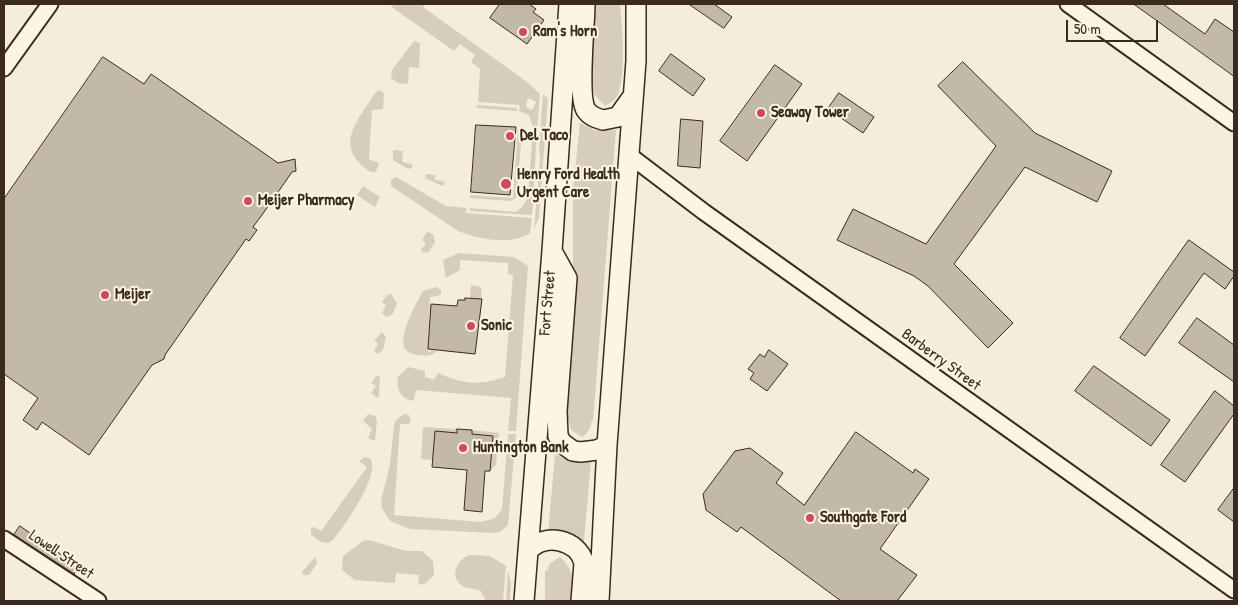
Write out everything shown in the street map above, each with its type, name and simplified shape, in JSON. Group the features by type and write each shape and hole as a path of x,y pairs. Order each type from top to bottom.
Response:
{"main road":[{"name":"Fort Street","path":"524,601 552,251 569,4"},
{"path":"585,4 582,87 584,104 588,113 603,120 618,117 634,96"},
{"path":"599,601 607,445 634,96 635,7"},
{"path":"552,251 567,278 557,410 558,436 567,448 581,452 597,450 607,445"},
{"path":"528,551 541,541 560,540 572,545 583,557 584,563 581,601"}],"street":[{"path":"4,68 50,4"},
{"path":"1068,4 1234,123"},
{"name":"Barberry Street","path":"629,155 704,212 1234,590"},
{"name":"Lowell Street","path":"4,538 98,601"}],"shaded area":[{"path":"391,4 425,4 423,7 527,82 540,94 532,215 470,211 470,208 516,212 522,207 528,197 533,128 529,115 519,111 520,105 478,102 480,69 471,62 475,55 460,44 454,51 393,8","holes":["529,98 536,102 532,110 526,107"]},
{"path":"591,4 620,4 623,48 621,82 617,97 605,106 594,94 591,79 588,79"},
{"path":"414,41 420,43 419,68 409,67 408,84 398,83 391,78 392,70"},
{"path":"381,90 384,94 383,109 372,110 369,159 379,163 376,172 371,172 359,163 350,143 356,123 376,92"},
{"path":"543,94 548,99 539,217 534,229 540,159"},
{"path":"477,105 517,108 517,111 477,108"},
{"path":"580,123 594,130 616,130 593,421 589,430 582,437 571,430 566,408 573,276 573,189"},
{"path":"518,128 522,134 516,198 510,201 470,198 471,195 513,198"},
{"path":"393,150 403,151 402,162 412,164 412,168 408,169 393,160"},
{"path":"426,174 435,175 435,180 444,181 445,184 442,186 425,178"},
{"path":"396,177 446,206 467,208 466,213 532,218 530,233 514,239 495,240 475,237 458,231 391,186 391,180"},
{"path":"363,186 380,197 375,207 357,195"},
{"path":"427,232 433,234 435,242 429,252 423,253 421,250 426,243 422,240"},
{"path":"459,253 514,257 528,266 516,431 508,431 511,398 416,390 412,401 404,398 398,389 398,377 408,367 425,371 425,377 434,380 438,373 456,380 478,383 505,377 513,275 508,274 508,263 460,260 460,270 446,278 443,260"},
{"path":"471,285 481,287 482,299 470,298"},
{"path":"437,287 441,290 441,295 430,297 428,352 435,350 436,352 427,356 411,353 406,350 404,345 405,329 408,320 423,291"},
{"path":"391,294 397,303 393,314 386,317 382,313 386,305 382,302 387,295"},
{"path":"382,332 386,337 383,350 377,354 374,350 378,344 374,341"},
{"path":"377,375 380,377 379,396 377,398 371,393 376,386 371,383"},
{"path":"368,414 375,416 377,421 375,441 368,438 372,429 363,421"},
{"path":"404,414 409,415 411,420 409,424 400,424 394,515 481,522 495,518 502,509 508,434 516,434 508,525 500,532 410,529 390,521 382,508 381,501 390,464 395,421"},
{"path":"423,427 457,429 456,433 435,431 433,460 421,459"},
{"path":"472,430 499,433 496,465 490,471 493,436 472,434"},
{"path":"555,454 570,461 591,461 584,541 568,532 548,533"},
{"path":"365,457 370,458 372,466 371,476 360,501 332,541 321,542 311,534 311,528 314,527 321,531 367,467 359,461"},
{"path":"369,540 406,551 422,551 433,561 434,575 426,583 418,585 419,575 396,573 395,583 355,580 342,570 343,556 363,541"},
{"path":"469,555 490,556 506,566 503,601 486,601 481,591 463,586 457,581 456,568 461,560"},
{"path":"315,557 317,563 309,575 303,575 302,572"},
{"path":"560,557 569,568 573,583 576,583 574,601 545,601 545,571 548,570 549,564"},
{"path":"508,570 511,583 510,601 506,601"}],"building":[{"name":"Ram's Horn","path":"500,4 529,4 536,9 533,12 544,20 527,44 490,18"},
{"path":"689,4 714,4 732,17 724,28"},
{"path":"1134,4 1163,4 1205,34 1215,19 1234,32 1234,76"},
{"path":"671,54 705,79 693,96 659,71"},
{"name":"Meijer","path":"103,57 144,84 151,74 278,163 295,159 296,171 292,172 253,227 257,230 249,241 246,239 164,359 152,365 89,455 42,422 37,430 23,420 38,398 4,374 4,199"},
{"path":"963,62 1035,133 1112,171 1097,202 1025,167 954,264 1013,323 988,348 928,286 914,276 837,240 853,209 926,244 996,146 938,86"},
{"name":"Seaway Tower","path":"775,65 802,84 747,161 720,141"},
{"path":"839,93 874,117 863,133 828,109"},
{"path":"681,119 703,121 700,168 678,166"},
{"path":"476,125 516,127 510,195 471,192"},
{"path":"1189,240 1234,272 1234,276 1225,289 1204,273 1145,356 1120,338"},
{"path":"465,298 482,299 475,354 428,349 431,304 457,306 458,300 465,300"},
{"path":"1197,318 1234,345 1234,382 1179,343"},
{"path":"769,350 788,364 767,391 750,379 754,373 748,369 760,354 764,357"},
{"path":"1094,366 1170,420 1151,446 1075,391"},
{"path":"1215,391 1234,406 1234,414 1185,482 1161,465"},
{"name":"Huntington Bank","path":"457,429 472,430 472,434 493,436 490,471 485,471 482,512 464,510 467,470 432,467 435,431 457,433"},
{"name":"Southgate Ford","path":"856,432 913,473 915,469 929,479 880,549 917,575 897,601 841,601 741,527 737,532 706,510 703,494 735,451 750,448 783,473 776,483 804,505"},
{"path":"1234,488 1234,522 1218,510"},
{"path":"20,526 79,567 74,574 14,535"}],"place":[{"name":"Ram's Horn","path":"523,32"},
{"name":"Seaway Tower","path":"761,113"},
{"name":"Del Taco","path":"510,136"},
{"name":"Henry Ford Health Urgent Care","path":"506,184"},
{"name":"Meijer Pharmacy","path":"248,201"},
{"name":"Meijer","path":"105,295"},
{"name":"Sonic","path":"471,326"},
{"name":"Huntington Bank","path":"463,448"},
{"name":"Southgate Ford","path":"810,518"}]}
